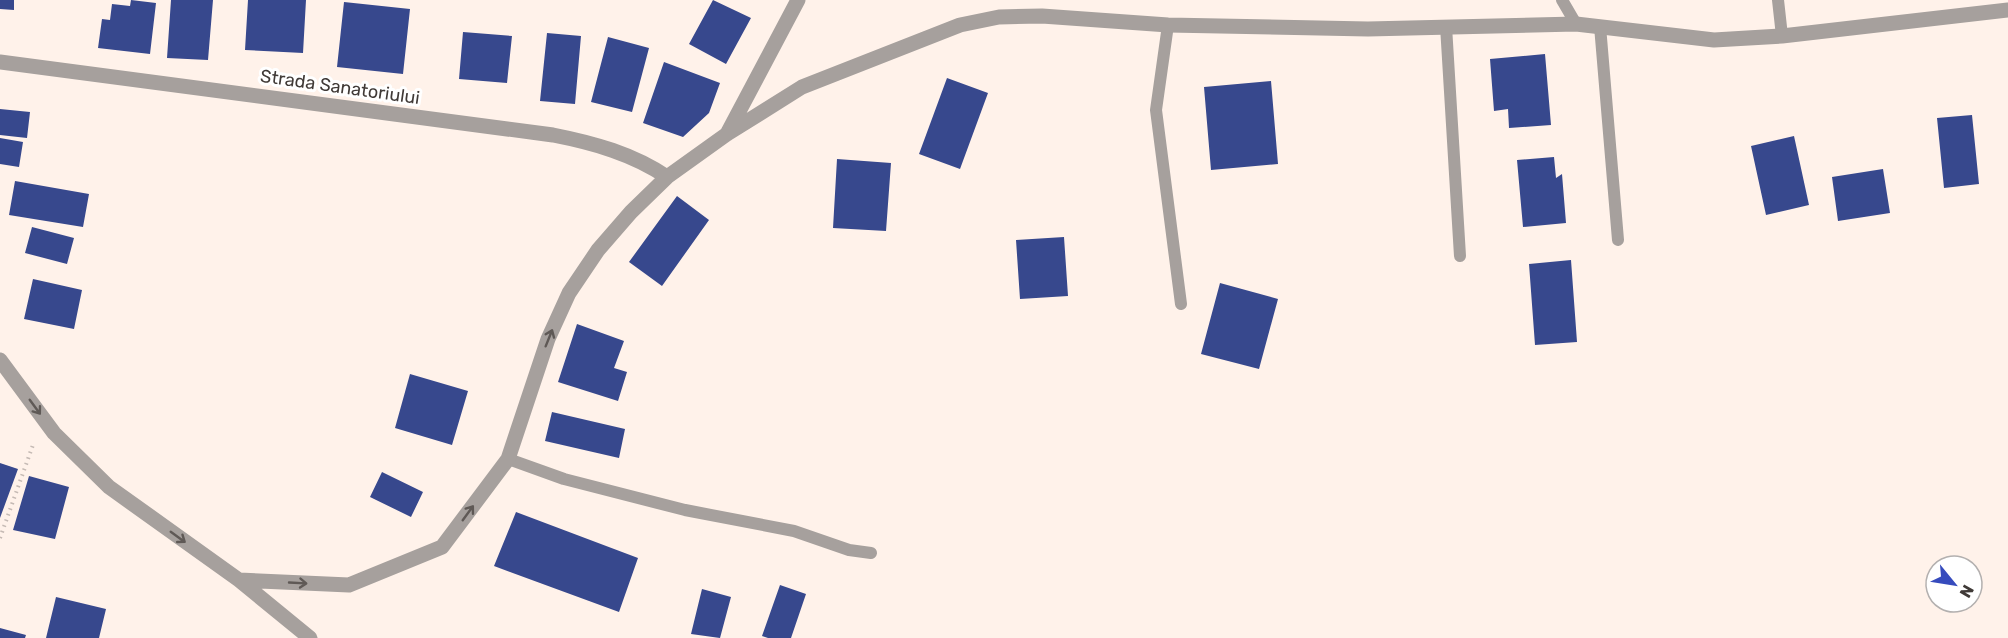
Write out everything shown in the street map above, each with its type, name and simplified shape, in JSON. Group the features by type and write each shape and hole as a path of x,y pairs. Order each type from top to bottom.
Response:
{"street":[{"path":"727,134 798,0"},
{"path":"239,580 349,585 442,547 508,459 548,339 569,293 598,250 667,177 727,134 802,87 960,25 999,17 1042,16 1168,25 1368,29 1576,24 1714,40 1782,36 2008,10"},
{"name":"Strada Sanatoriului","path":"0,62 554,135 592,143 651,166 667,177"},
{"path":"0,360 54,434 109,487 239,580 310,638"}],"lane":[{"path":"1562,0 1576,24"},
{"path":"1778,0 1782,36"},
{"path":"1168,25 1156,110 1181,304"},
{"path":"1446,26 1461,256"},
{"path":"1600,26 1618,240"},
{"path":"508,459 574,482 685,510 794,531 849,550 871,553"}],"path":[{"path":"0,538 44,419"}],"building":[{"path":"0,0 14,0 14,10 0,9"},
{"path":"131,0 156,3 150,54 98,48 102,19 110,20 112,4 130,6"},
{"path":"171,0 213,0 208,60 167,58"},
{"path":"248,0 306,0 303,53 245,50"},
{"path":"713,0 751,18 726,64 689,44"},
{"path":"344,2 410,9 403,74 337,67"},
{"path":"463,32 512,36 507,83 459,79"},
{"path":"547,33 581,36 575,104 540,101"},
{"path":"608,37 649,48 632,112 591,102"},
{"path":"1545,54 1551,125 1509,128 1508,109 1494,111 1490,59"},
{"path":"664,62 720,83 709,113 683,137 643,123"},
{"path":"947,78 988,93 960,169 919,154"},
{"path":"1271,81 1278,164 1211,170 1204,87"},
{"path":"0,109 30,112 27,138 0,135"},
{"path":"1972,115 1979,184 1944,188 1937,118"},
{"path":"1794,136 1809,205 1766,215 1751,146"},
{"path":"0,138 23,142 19,167 0,164"},
{"path":"1554,157 1556,178 1562,174 1566,223 1523,227 1517,160"},
{"path":"837,159 891,163 886,231 833,228"},
{"path":"1883,169 1890,213 1838,221 1832,177"},
{"path":"15,181 89,194 83,227 9,215"},
{"path":"677,196 709,220 662,286 629,262"},
{"path":"32,227 74,238 67,264 25,253"},
{"path":"1064,237 1068,296 1020,299 1016,240"},
{"path":"1571,260 1577,342 1535,345 1529,264"},
{"path":"33,279 82,290 74,329 24,319"},
{"path":"1220,283 1278,299 1259,369 1201,354"},
{"path":"577,324 624,341 614,368 627,372 618,401 558,382"},
{"path":"410,374 468,391 452,445 395,428"},
{"path":"552,412 625,429 619,458 545,441"},
{"path":"0,463 18,469 0,518"},
{"path":"382,472 423,492 411,517 370,497"},
{"path":"29,476 69,487 55,539 13,530"},
{"path":"516,512 638,558 619,612 494,566"},
{"path":"780,585 806,594 791,638 768,638 762,636"},
{"path":"702,589 731,597 720,638 691,634"},
{"path":"56,597 106,609 99,638 46,638"},
{"path":"0,628 26,635 25,638 0,638"}]}
